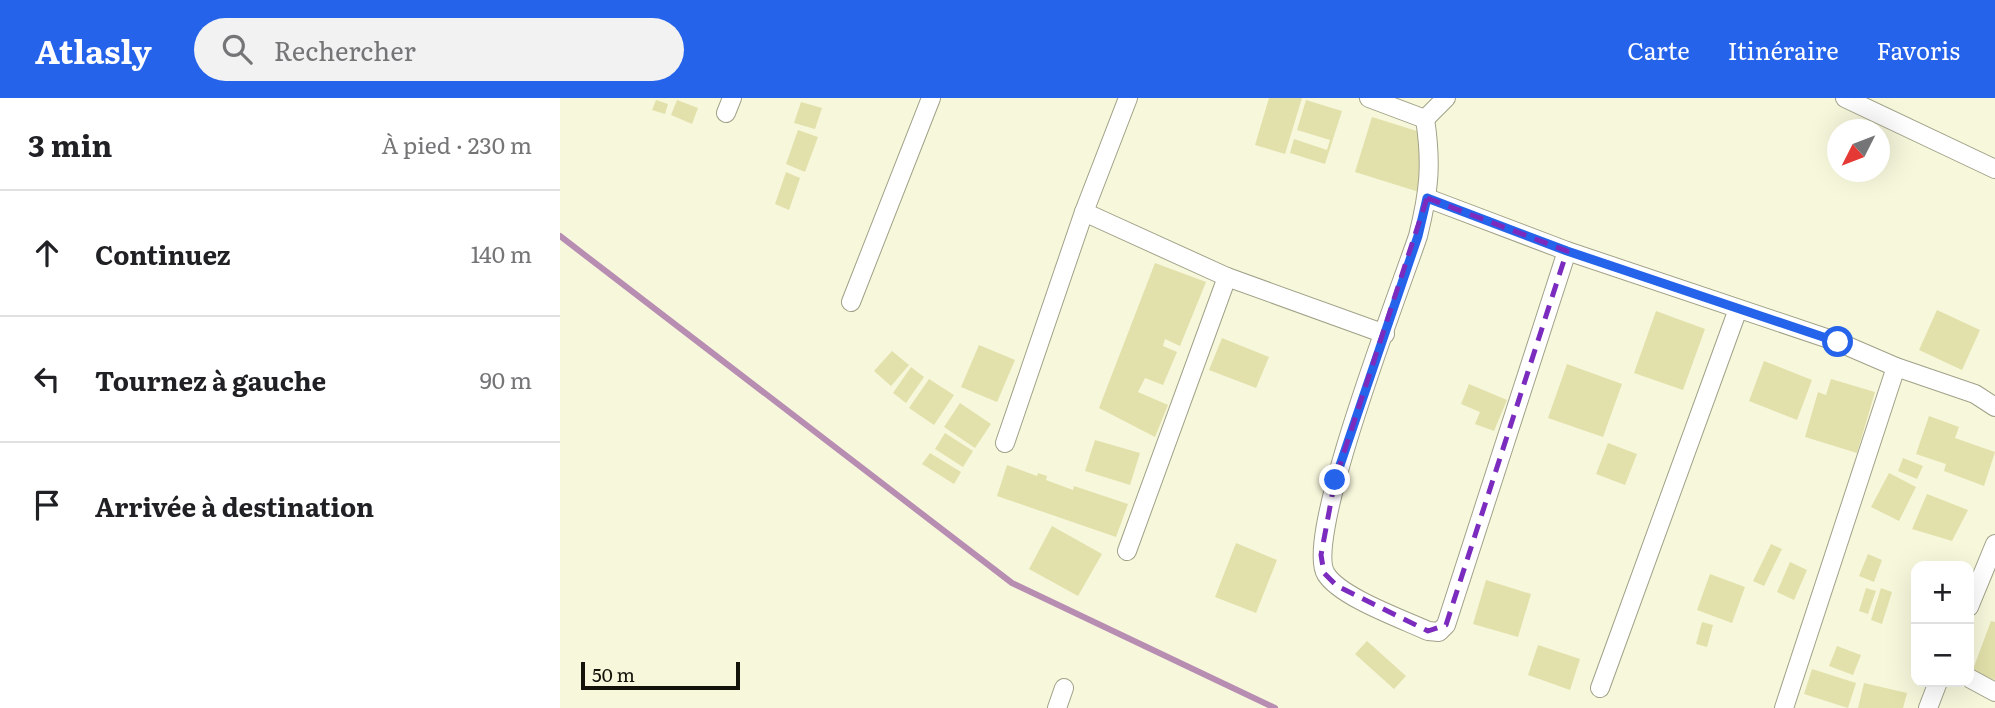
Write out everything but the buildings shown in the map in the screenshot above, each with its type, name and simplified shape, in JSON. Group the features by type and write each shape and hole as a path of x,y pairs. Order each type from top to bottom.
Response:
{"street":[{"path":"851,302 931,98"},
{"path":"1005,443 1084,212 1128,98"},
{"path":"1369,98 1425,119"},
{"path":"1425,119 1446,98"},
{"path":"1845,98 1995,169"},
{"path":"1425,119 1431,161 1427,198 1385,334 1335,480 1321,555 1325,573 1337,586 1428,631 1439,632 1446,625 1567,251"},
{"path":"1427,198 1567,251 1838,342 1896,367 1975,394 1995,407"},
{"path":"1084,212 1227,277 1385,334"},
{"path":"1127,551 1227,277"},
{"path":"1600,688 1738,309"},
{"path":"1784,708 1896,367"},
{"path":"1974,595 1995,544"},
{"path":"1974,680 1995,692"},
{"path":"1928,708 1936,687"},
{"path":"1057,708 1064,688"}],"highlighted area":[{"path":"1427,198 1567,251 1446,625 1428,631 1337,586 1324,573 1321,555 1335,480"}],"waterway":[{"path":"560,236 1012,583 1275,708"}],"route":[{"path":"1335,480 1418,236 1427,198 1567,251 1838,342"}]}
